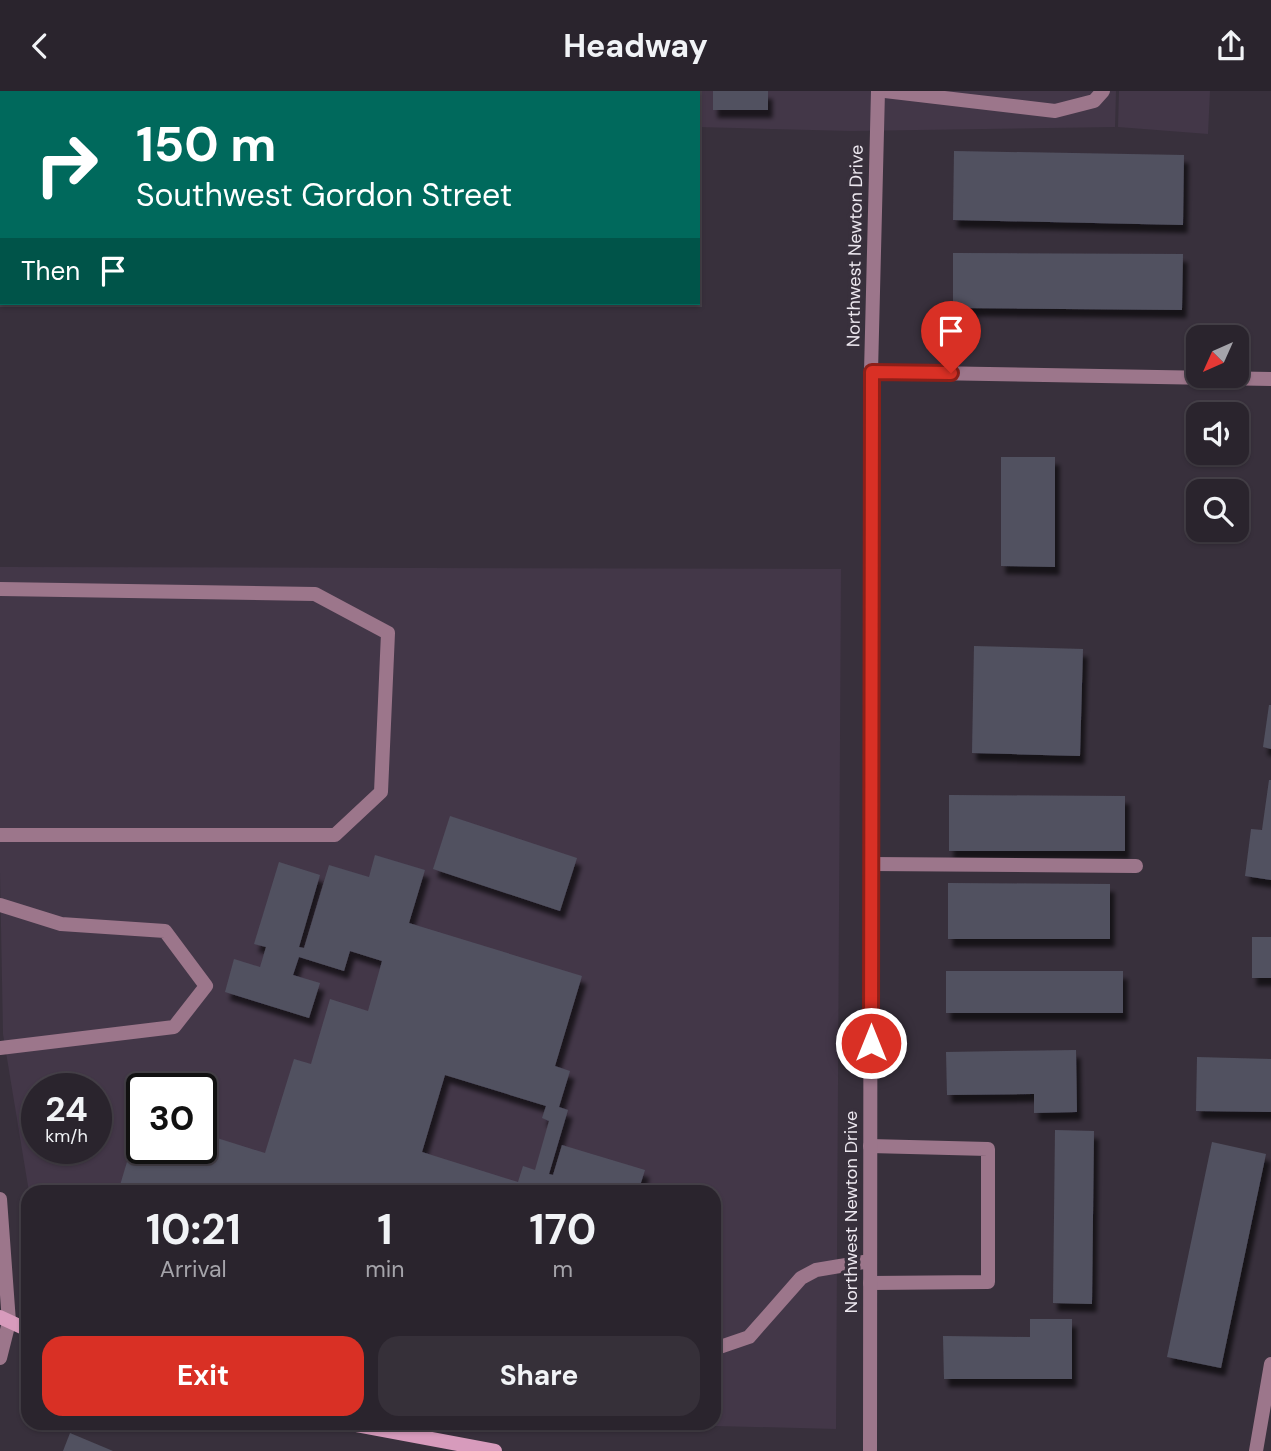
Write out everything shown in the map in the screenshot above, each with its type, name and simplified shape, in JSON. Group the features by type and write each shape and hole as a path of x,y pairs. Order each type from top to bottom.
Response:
{"street":[{"name":"Northwest Newton Drive","path":"870,1451 872,372 878,91"},
{"path":"885,91 1055,111 1094,101 1103,91"},
{"path":"872,372 1271,379"},
{"path":"0,589 316,594 388,633 381,792 335,835 0,835"},
{"path":"871,864 1136,866"},
{"path":"0,905 61,924 165,931 206,986 174,1027 0,1048"},
{"path":"870,1146 988,1149 988,1282 870,1283"},
{"path":"0,1199 4,1319 0,1359"},
{"path":"721,1347 749,1337 801,1278 816,1270 870,1261"},
{"path":"4,1319 21,1327"},
{"path":"1256,1451 1271,1364"},
{"path":"383,1430 495,1451"}],"shaded area":[{"path":"700,91 1116,91 1115,127 851,131 700,127"},
{"path":"1119,91 1210,91 1208,134 1118,127"},
{"path":"0,567 841,569 836,1429 721,1426 721,1185 28,1185 24,1164 112,1164 112,1073 21,1073 21,1143 3,1034"}],"building":[{"path":"713,91 768,91 768,110 713,110"},
{"path":"954,151 1184,155 1183,225 953,220"},
{"path":"953,253 1183,254 1182,310 953,308"},
{"path":"1001,457 1055,457 1055,567 1001,566"},
{"path":"974,646 1083,649 1080,756 972,753"},
{"path":"1271,705 1271,749 1263,747"},
{"path":"1269,780 1271,880 1245,876 1251,829 1262,830"},
{"path":"949,795 1125,796 1125,851 949,851"},
{"path":"450,816 577,858 560,911 433,869"},
{"path":"375,855 425,870 409,923 582,976 555,1066 570,1071 559,1107 568,1110 549,1174 553,1175 562,1145 645,1170 640,1185 120,1185 126,1164 217,1164 217,1138 265,1153 294,1059 311,1064 330,999 368,1011 382,961 350,951 344,971 299,957 293,975 320,983 309,1018 225,992 234,959 260,967 266,947 254,944 279,862 320,875 299,947 304,948 329,865 369,877","holes":["445,1075 546,1106 542,1118 549,1121 535,1170 523,1166 518,1182 422,1152"]},
{"path":"948,883 1110,884 1110,939 948,939"},
{"path":"1252,937 1271,937 1271,978 1252,978"},
{"path":"946,971 1123,971 1123,1013 946,1013"},
{"path":"1076,1050 1077,1112 1034,1113 1034,1094 947,1095 946,1052"},
{"path":"1197,1057 1271,1059 1271,1112 1196,1111"},
{"path":"1055,1130 1094,1131 1092,1304 1053,1303"},
{"path":"1212,1142 1266,1154 1221,1368 1167,1357"},
{"path":"1030,1319 1072,1319 1072,1379 944,1379 943,1336 1030,1337"},
{"path":"70,1433 113,1451 63,1451"}],"route":[{"path":"871,1043 872,372 951,373"}]}
